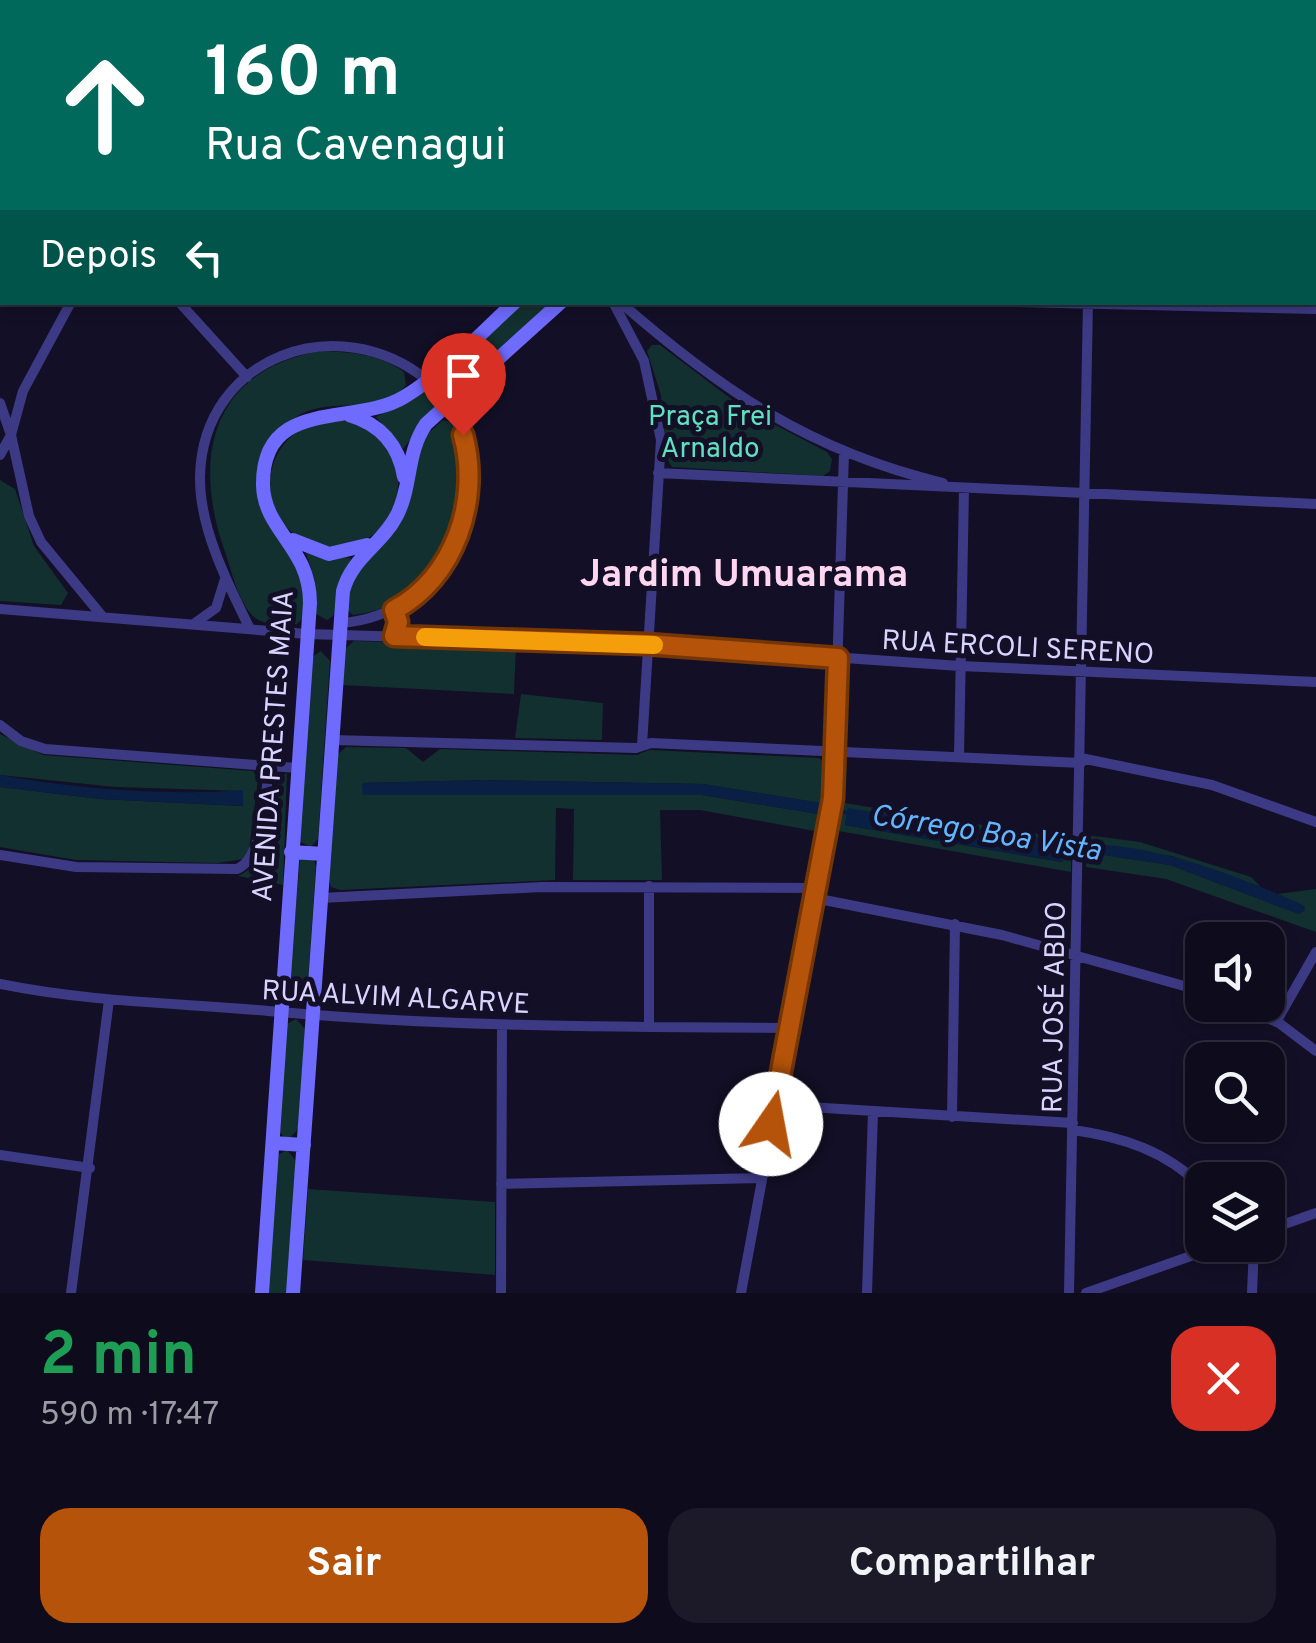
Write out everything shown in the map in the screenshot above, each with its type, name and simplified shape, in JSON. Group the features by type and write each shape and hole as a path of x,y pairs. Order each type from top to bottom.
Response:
{"street":[{"path":"0,455 11,435 23,391 68,305"},
{"path":"181,305 246,377"},
{"name":"AVENIDA PRESTES MAIA","path":"262,1293 309,582 288,537 272,518 264,495 264,471 272,449 287,431 307,418 380,408 431,376 513,305"},
{"path":"294,1293 345,582 397,516 418,435 558,305"},
{"path":"618,305 643,357 658,415 642,745"},
{"path":"621,305 746,403 844,453 964,488"},
{"name":"RUA JOSÉ ABDO","path":"1069,1293 1088,305"},
{"path":"1134,305 1316,309"},
{"path":"643,357 651,342 670,346"},
{"path":"250,629 224,570 203,506 202,458 217,413 246,377 289,352 336,344 385,354 431,376 452,400 468,451 470,484 466,516 429,582 394,610 339,628"},
{"path":"0,403 29,516 41,542 102,617"},
{"path":"344,414 363,419 390,440 401,460 405,482"},
{"path":"741,1293 830,810 844,453"},
{"path":"658,473 1316,504"},
{"path":"959,755 964,488"},
{"path":"288,537 306,548 329,554 352,552 374,542"},
{"path":"189,625 208,617 221,601 224,570"},
{"name":"RUA ERCOLI SERENO","path":"0,608 307,634 339,628 394,636 646,644 960,666 1316,682"},
{"path":"394,610 398,622 394,636"},
{"path":"0,725 22,741 44,749 298,768"},
{"path":"332,740 835,750 1081,760 1212,785 1316,822"},
{"path":"0,854 76,867 237,869 248,864 256,852 270,766"},
{"path":"291,852 324,854"},
{"path":"321,898 649,886 815,893 955,924 1185,986"},
{"path":"649,886 649,1027"},
{"path":"952,1117 955,924"},
{"path":"1285,1006 1316,952"},
{"name":"RUA ALVIM ALGARVE","path":"0,984 109,1000 502,1026 791,1028"},
{"path":"70,1293 90,1168 109,1000"},
{"path":"1276,1022 1316,1052"},
{"path":"502,1026 502,1293"},
{"path":"776,1105 1073,1126 1153,1151 1185,1174"},
{"path":"867,1293 873,1112"},
{"path":"272,1143 304,1146"},
{"path":"0,1155 90,1168"},
{"path":"501,1184 761,1178"},
{"path":"1285,1224 1316,1213"},
{"path":"1086,1293 1185,1258"},
{"path":"1252,1293 1253,1262"}],"green space":[{"path":"522,305 550,305 465,382 454,378 451,368"},
{"name":"Praça Frei Arnaldo","path":"652,345 660,345 743,408 827,452 832,459 830,471 823,476 672,467 667,459 661,395 647,351"},
{"path":"321,351 354,353 385,361 404,372 406,385 381,401 322,408 295,418 259,470 305,593 302,619 297,624 268,623 248,610 233,577 215,517 210,484 212,453 219,424 233,398 255,377 284,361"},
{"path":"431,385 440,389 442,400 403,449 376,417"},
{"path":"334,420 359,424 380,438 394,459 398,484 394,509 380,530 359,544 334,548 309,544 288,530 274,509 270,484 274,459 288,438 309,424"},
{"path":"443,420 451,422 459,452 461,483 457,514 447,544 431,570 410,592 384,607 353,615 347,610 350,583 376,546 423,438"},
{"path":"0,480 15,489 34,546 68,593 61,605 0,601"},
{"path":"306,553 351,558 333,616 327,620 316,614 315,581"},
{"path":"354,641 516,646 514,694 342,685 345,649"},
{"path":"321,651 330,661 318,839 311,847 299,841 312,657"},
{"path":"521,694 603,703 602,740 515,738"},
{"path":"0,734 43,755 253,771 258,779 249,850 243,859 218,863 76,860 0,847 0,787 101,799 242,806 243,791 115,787 0,775"},
{"path":"346,747 406,748 423,762 440,749 637,755 649,750 819,758 828,766 820,832 700,810 660,810 662,880 573,880 574,809 556,808 555,880 340,890 331,887 329,880 337,755","holes":["484,780 703,784 820,803 818,814 702,795 363,794 363,783"]},
{"path":"287,773 283,885 238,876 250,869 265,847 279,777"},
{"path":"838,802 1071,839 1071,872 833,830","holes":["848,809 1064,842 1062,862 845,825"]},
{"path":"1087,835 1140,842 1251,877 1261,887 1172,856 1090,845 1091,853 1170,865 1299,914 1305,907 1277,894 1316,889 1316,932 1166,879 1086,867"},
{"path":"300,859 314,860 316,867 307,995 297,1004 288,998"},
{"path":"296,1019 305,1029 298,1129 291,1137 284,1137 279,1131 287,1024"},
{"path":"287,1150 296,1161 287,1293 268,1293 278,1155"},
{"path":"308,1189 495,1202 495,1275 303,1260"}],"water":[{"path":"0,775 121,790 243,790 243,806 101,799 0,787"},
{"path":"484,780 703,784 821,803 818,814 702,795 363,795 362,783"},
{"path":"848,808 1064,842 1063,862 845,825"},
{"path":"1090,844 1118,846 1199,864 1303,905 1305,911 1299,914 1170,865 1090,853"}],"waterway":[{"name":"Córrego Boa Vista","path":"819,808 849,813"},
{"name":"Córrego Boa Vista","path":"1061,847 1091,849"}],"slow traffic":[{"path":"425,637 654,645"}],"district":[{"name":"Jardim Umuarama","path":"744,573"}],"route":[{"path":"463,435 470,467 466,516 437,572 420,592 394,610 398,622 394,636 646,644 838,658 833,798 771,1124"}]}
